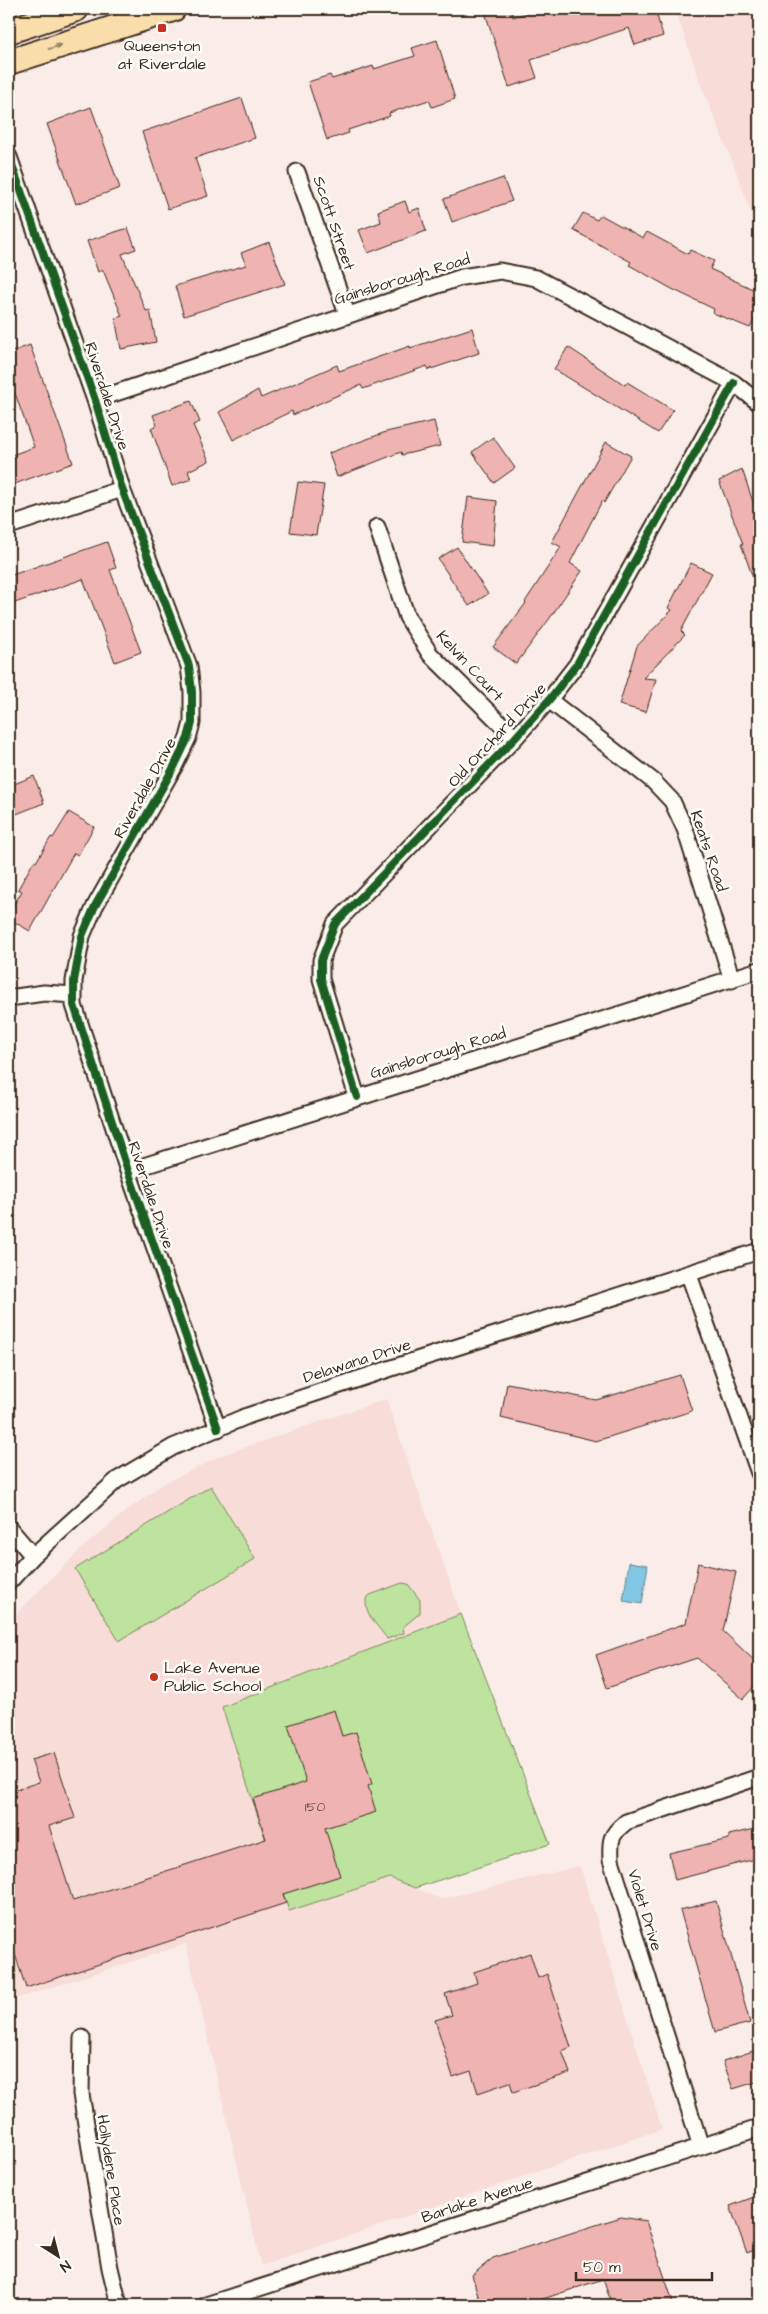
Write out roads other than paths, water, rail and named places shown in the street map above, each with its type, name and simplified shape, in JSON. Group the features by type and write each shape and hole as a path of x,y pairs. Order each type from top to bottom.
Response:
{"main road":[{"path":"9,31 76,9"},
{"path":"9,62 173,9"}],"street":[{"name":"Riverdale Drive","path":"9,157 95,400 122,489 189,666 192,692 192,723 188,738 174,767 95,906 82,936 74,1005 128,1171 218,1429"},
{"name":"Scott Street","path":"298,172 347,314"},
{"name":"Gainsborough Road","path":"95,400 462,277 500,271 545,282 734,383 759,403"},
{"name":"Old Orchard Drive","path":"356,1097 321,979 321,960 335,924 515,738 549,700 577,664 734,383"},
{"path":"9,526 122,489"},
{"name":"Kelvin Court","path":"377,528 407,617 430,654 515,738"},
{"name":"Keats Road","path":"549,700 653,781 672,800 685,829 732,980"},
{"name":"Gainsborough Road","path":"128,1171 759,970"},
{"path":"9,998 44,993 74,995"},
{"name":"Delawana Drive","path":"9,1582 33,1556 117,1480 173,1447 247,1416 759,1251"},
{"path":"689,1275 759,1473"},
{"path":"9,1528 33,1556"},
{"name":"Violet Drive","path":"701,2147 611,1860 610,1841 616,1830 626,1822 759,1777"},
{"name":"Hollydene Place","path":"82,2038 81,2094 110,2268 119,2305"},
{"name":"Barlake Avenue","path":"206,2305 759,2128"}],"water":[{"path":"629,1562 648,1565 642,1604 623,1601"}],"place":[{"name":"Queenston at Riverdale","path":"162,28"},
{"name":"Lake Avenue Public School","path":"154,1677"}]}
